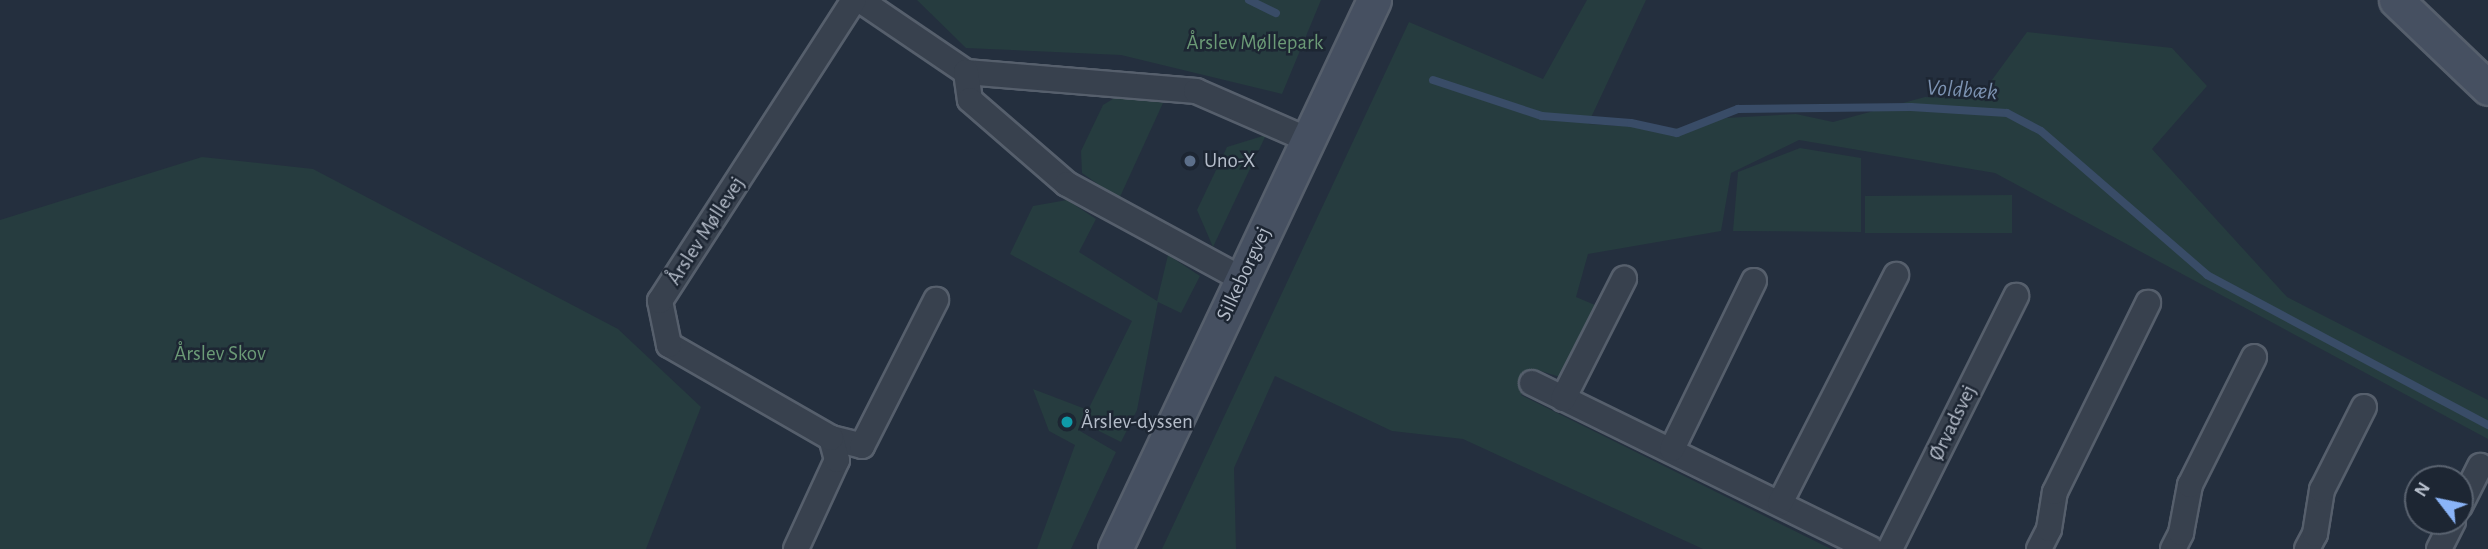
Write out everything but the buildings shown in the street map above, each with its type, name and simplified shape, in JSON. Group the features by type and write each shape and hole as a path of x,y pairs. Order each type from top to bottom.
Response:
{"main road":[{"name":"Silkeborgvej","path":"1115,549 1374,0"},
{"path":"2396,0 2488,88"}],"street":[{"name":"Årslev Møllevej","path":"854,0 660,301 669,345 831,438 862,446 936,300"},
{"path":"860,0 966,72 1196,91 1308,140"},
{"path":"966,72 970,100 1067,184 1242,279"},
{"path":"1780,503 1896,275"},
{"path":"1563,399 1625,279"},
{"path":"1672,449 1754,281"},
{"name":"Ørvadsvej","path":"1891,549 2016,296"},
{"path":"2039,549 2049,528 2055,492 2148,303"},
{"path":"2172,549 2181,533 2190,485 2254,357"},
{"path":"1532,383 1672,449 1871,549"},
{"path":"2307,549 2315,534 2322,490 2364,407"},
{"path":"796,549 837,460 831,438"},
{"path":"2474,478 2480,466"}],"green space":[{"name":"Årslev Møllepark","path":"917,0 1321,0 1282,94 1121,55 966,48"},
{"path":"1587,0 1646,0 1588,124 1674,129 1726,118 1796,114 1833,122 1925,97 1978,99 2027,32 2172,48 2207,86 2152,149 2287,297 2488,400 2488,439 1995,173 1799,140 1731,173 1721,231 1588,254 1576,297 1595,305 1560,377 1534,369 1521,395 1831,549 1703,549 1463,439 1392,431 1275,376 1234,468 1236,549 1162,549 1409,22 1543,79"},
{"path":"1121,94 1163,103 1119,199 1082,173 1081,151 1103,105"},
{"path":"1266,135 1213,247 1197,210 1227,147"},
{"path":"1800,148 1861,158 1861,232 1733,231 1738,172"},
{"name":"Årslev Skov","path":"202,157 313,169 618,329 701,407 646,549 0,549 0,220"},
{"path":"2012,195 2012,233 1865,233 1865,196"},
{"path":"1067,200 1096,219 1079,252 1157,301 1168,255 1200,276 1181,313 1158,302 1137,410 1121,442 1083,423 1080,431 1116,452 1071,549 1037,549 1075,445 1049,431 1033,389 1088,410 1132,321 1010,254 1033,206"}],"waterway":[{"name":"Voldbæk","path":"1249,0 1276,13"},
{"name":"Voldbæk","path":"1433,80 1542,116 1631,123 1677,133 1738,109 1911,107 2007,113 2041,131 2207,275 2488,425"}],"place":[{"name":"Uno-X","path":"1190,161"},
{"name":"Årslev-dyssen","path":"1067,422"}]}
